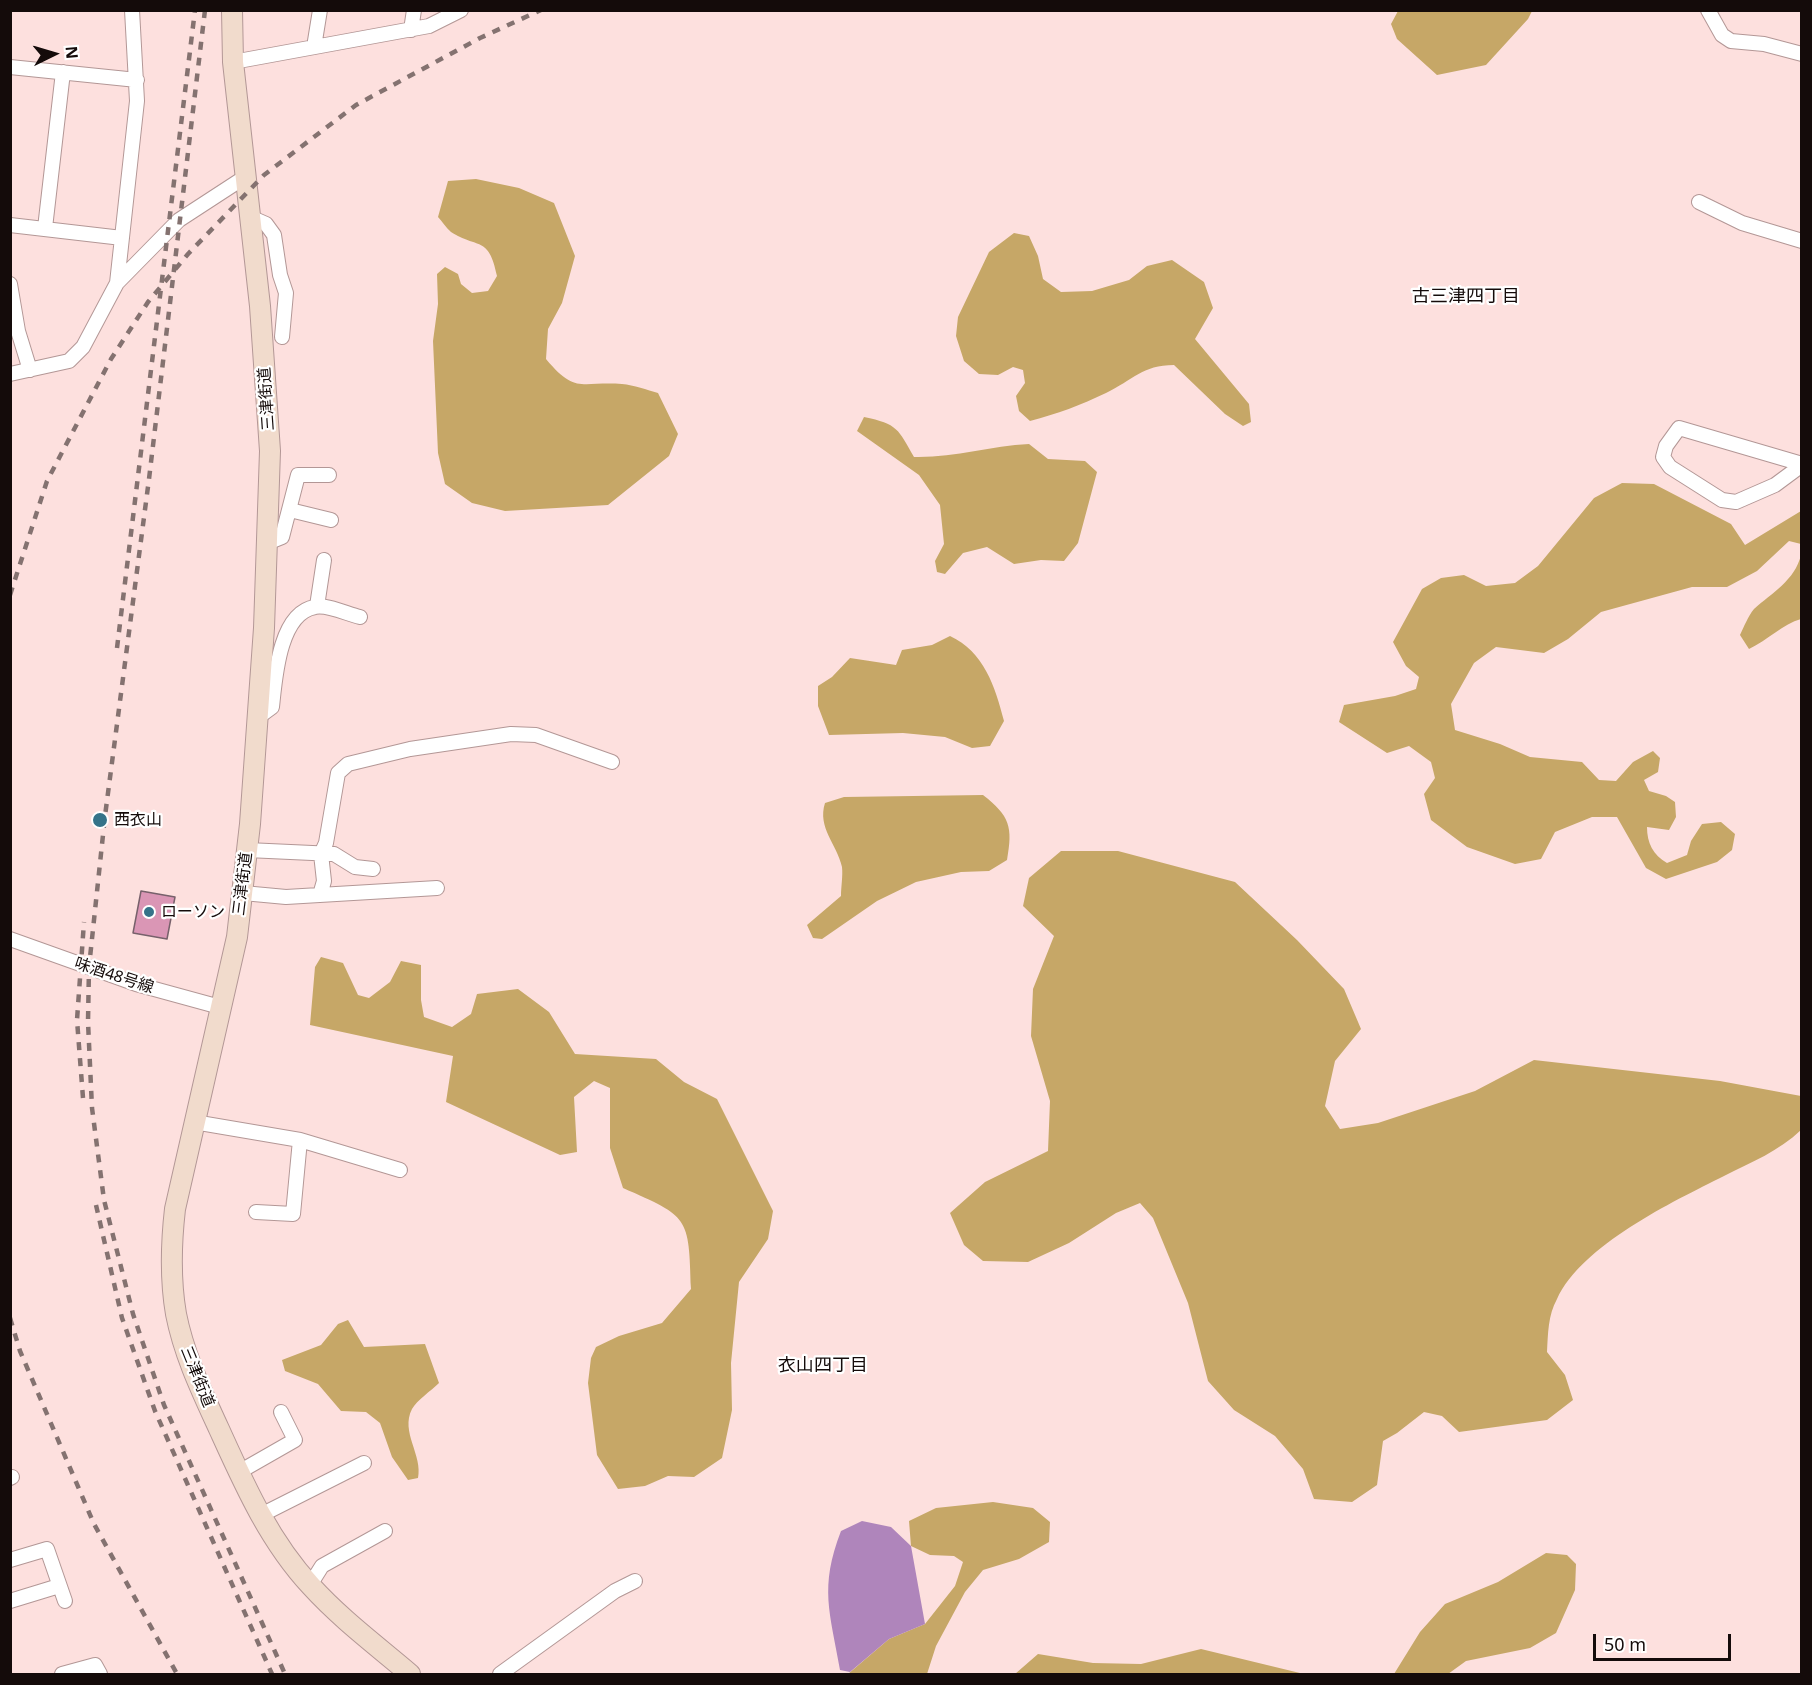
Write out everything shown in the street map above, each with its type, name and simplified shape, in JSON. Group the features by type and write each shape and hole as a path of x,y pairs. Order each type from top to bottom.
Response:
{"street":[{"path":"117,283 137,80 132,10"},
{"name":"三津街道","path":"232,10 233,62 260,306 270,451 267,543 257,718 243,893 237,937 175,1209 171,1243 176,1312 193,1373 239,1473 261,1515 289,1559 310,1585 368,1641 410,1674"},
{"path":"314,47 320,10"},
{"path":"411,30 414,10"},
{"path":"233,62 429,26 461,10"},
{"path":"1708,10 1722,35 1731,41 1764,44 1802,54"},
{"path":"10,67 137,80"},
{"path":"45,228 63,72"},
{"path":"10,374 69,361 83,347 117,283 179,220 245,177"},
{"path":"1700,202 1742,223 1802,241"},
{"path":"250,217 266,224 274,235 280,275 286,293 282,337"},
{"path":"10,225 122,238"},
{"path":"10,284 18,331 30,369"},
{"path":"1678,428 1802,464 1774,485 1736,502 1722,500 1670,467 1663,457 1666,446 1678,428"},
{"path":"267,543 282,537 298,475 329,475"},
{"path":"290,510 331,520"},
{"path":"316,606 324,560"},
{"path":"257,718 272,708 275,682 289,627 300,612 316,606 360,617"},
{"path":"320,895 324,881 321,854 326,843 338,772 348,764 410,749 511,734 536,735 612,762"},
{"path":"247,850 334,855 355,867 374,869"},
{"path":"243,893 286,897 437,888"},
{"name":"味酒48号線","path":"10,939 136,984 220,1007"},
{"path":"194,1122 300,1140 400,1170"},
{"path":"256,1212 293,1214 300,1140"},
{"path":"239,1473 295,1440 281,1412"},
{"path":"261,1515 364,1463"},
{"path":"310,1585 322,1566 385,1531"},
{"path":"10,1560 47,1549 65,1601"},
{"path":"500,1674 615,1591 635,1581"},
{"path":"10,1601 59,1586"},
{"path":"62,1674 95,1665 100,1674"}],"shaded area":[{"path":"1398,10 1532,11 1528,19 1486,65 1437,75 1397,39 1391,24"},
{"path":"476,179 519,188 554,203 575,256 562,303 548,329 546,359 572,382 636,386 658,393 678,434 669,456 608,505 505,511 472,503 445,484 438,453 433,341 438,304 437,274 445,267 458,274 461,284 472,293 488,291 497,276 494,263 486,249 451,232 438,217 448,181"},
{"path":"1014,233 1029,236 1038,256 1043,279 1061,292 1092,291 1129,280 1147,266 1172,260 1204,282 1213,308 1195,339 1249,404 1251,422 1243,426 1225,414 1174,365 1146,370 1087,401 1030,421 1019,411 1016,396 1025,383 1023,370 1013,367 998,375 979,374 964,361 956,336 958,317 989,252"},
{"path":"864,417 884,422 896,429 914,457 943,456 1029,444 1048,459 1085,461 1097,472 1078,543 1064,561 1041,560 1014,564 987,547 963,553 945,574 937,572 935,561 944,544 940,505 919,475 857,431"},
{"path":"1622,483 1654,484 1731,524 1745,545 1801,511 1801,544 1789,541 1757,571 1727,587 1692,587 1601,612 1568,639 1544,653 1496,647 1474,663 1451,704 1455,730 1500,744 1530,757 1582,762 1599,780 1616,781 1633,762 1653,751 1660,758 1658,772 1644,780 1649,791 1666,796 1675,802 1676,817 1669,830 1647,827 1648,838 1658,856 1667,863 1687,855 1691,841 1702,824 1721,822 1735,834 1732,850 1717,862 1666,879 1646,868 1617,817 1592,817 1555,832 1541,859 1515,864 1467,847 1431,820 1424,794 1435,778 1431,762 1409,746 1387,753 1339,722 1344,705 1395,696 1416,689 1419,677 1406,666 1393,642 1422,589 1441,578 1464,575 1486,586 1515,583 1538,566 1594,498"},
{"path":"1801,555 1801,619 1749,649 1740,635 1748,618 1754,609 1794,572"},
{"path":"950,636 972,651 980,661 997,695 1004,721 990,746 972,748 945,737 903,733 829,735 818,706 818,686 832,677 850,658 896,665 902,650 932,645"},
{"path":"983,795 999,809 1007,823 1010,839 1007,860 989,871 961,872 916,882 877,901 822,939 813,938 807,925 841,896 842,867 826,828 823,812 825,803 844,797"},
{"path":"1061,851 1118,851 1235,882 1297,940 1344,989 1361,1029 1335,1061 1325,1106 1340,1129 1378,1123 1475,1091 1534,1060 1720,1081 1801,1096 1801,1130 1765,1156 1679,1199 1630,1227 1607,1243 1569,1279 1552,1312 1547,1352 1565,1375 1573,1400 1547,1420 1459,1432 1442,1416 1424,1412 1383,1441 1377,1485 1352,1502 1314,1499 1303,1469 1275,1436 1234,1410 1208,1381 1188,1303 1153,1218 1140,1203 1116,1213 1069,1243 1028,1262 983,1261 964,1245 950,1213 985,1182 1048,1151 1050,1101 1031,1036 1033,989 1054,936 1023,906 1029,878"},
{"path":"321,957 343,963 358,995 369,998 390,982 401,961 421,965 421,1000 424,1017 452,1027 471,1014 477,994 518,989 549,1012 575,1054 656,1059 684,1082 717,1099 773,1211 768,1239 739,1282 731,1363 732,1410 722,1458 694,1477 668,1476 645,1486 618,1489 597,1455 588,1383 591,1358 596,1347 619,1336 662,1323 691,1289 689,1246 681,1222 673,1213 623,1188 610,1148 610,1088 594,1081 574,1097 577,1152 560,1155 446,1102 453,1056 310,1025 315,967"},
{"path":"348,1320 364,1347 425,1344 439,1383 414,1406 409,1418 410,1435 419,1469 418,1478 408,1480 392,1457 380,1423 366,1412 341,1411 318,1384 285,1371 282,1360 321,1345 338,1324"},
{"path":"993,1502 1033,1508 1050,1522 1049,1542 1019,1559 983,1570 965,1592 936,1646 927,1674 848,1674 889,1639 925,1624 955,1586 963,1562 954,1556 930,1555 911,1546 909,1521 936,1508"},
{"path":"862,1521 891,1527 911,1546 925,1624 889,1639 850,1672 840,1670 830,1616 828,1585 834,1551 841,1531"},
{"path":"1546,1553 1567,1555 1576,1564 1575,1590 1556,1633 1530,1648 1466,1661 1448,1674 1394,1674 1420,1632 1445,1604 1498,1582"},
{"path":"1201,1649 1304,1674 1015,1674 1038,1654 1093,1663 1141,1664"}],"building":[{"path":"141,891 175,897 167,939 133,933"}],"railway":[{"path":"117,648 195,10"},
{"path":"205,10 149,479 105,816 89,967 88,1022 92,1108 104,1200 133,1314 164,1405 285,1674"},
{"path":"10,595 47,481 111,359 148,302 188,254 264,175 356,105 480,38 541,10"},
{"path":"83,1098 77,1020 84,922"},
{"path":"96,1205 122,1318 155,1411 272,1674"},
{"path":"10,1318 20,1351 94,1524 177,1674"}],"place":[{"name":"西衣山","path":"100,820"},
{"name":"ローソン","path":"149,912"}],"district":[{"name":"古三津四丁目","path":"1466,297"},
{"name":"衣山四丁目","path":"823,1366"}]}
